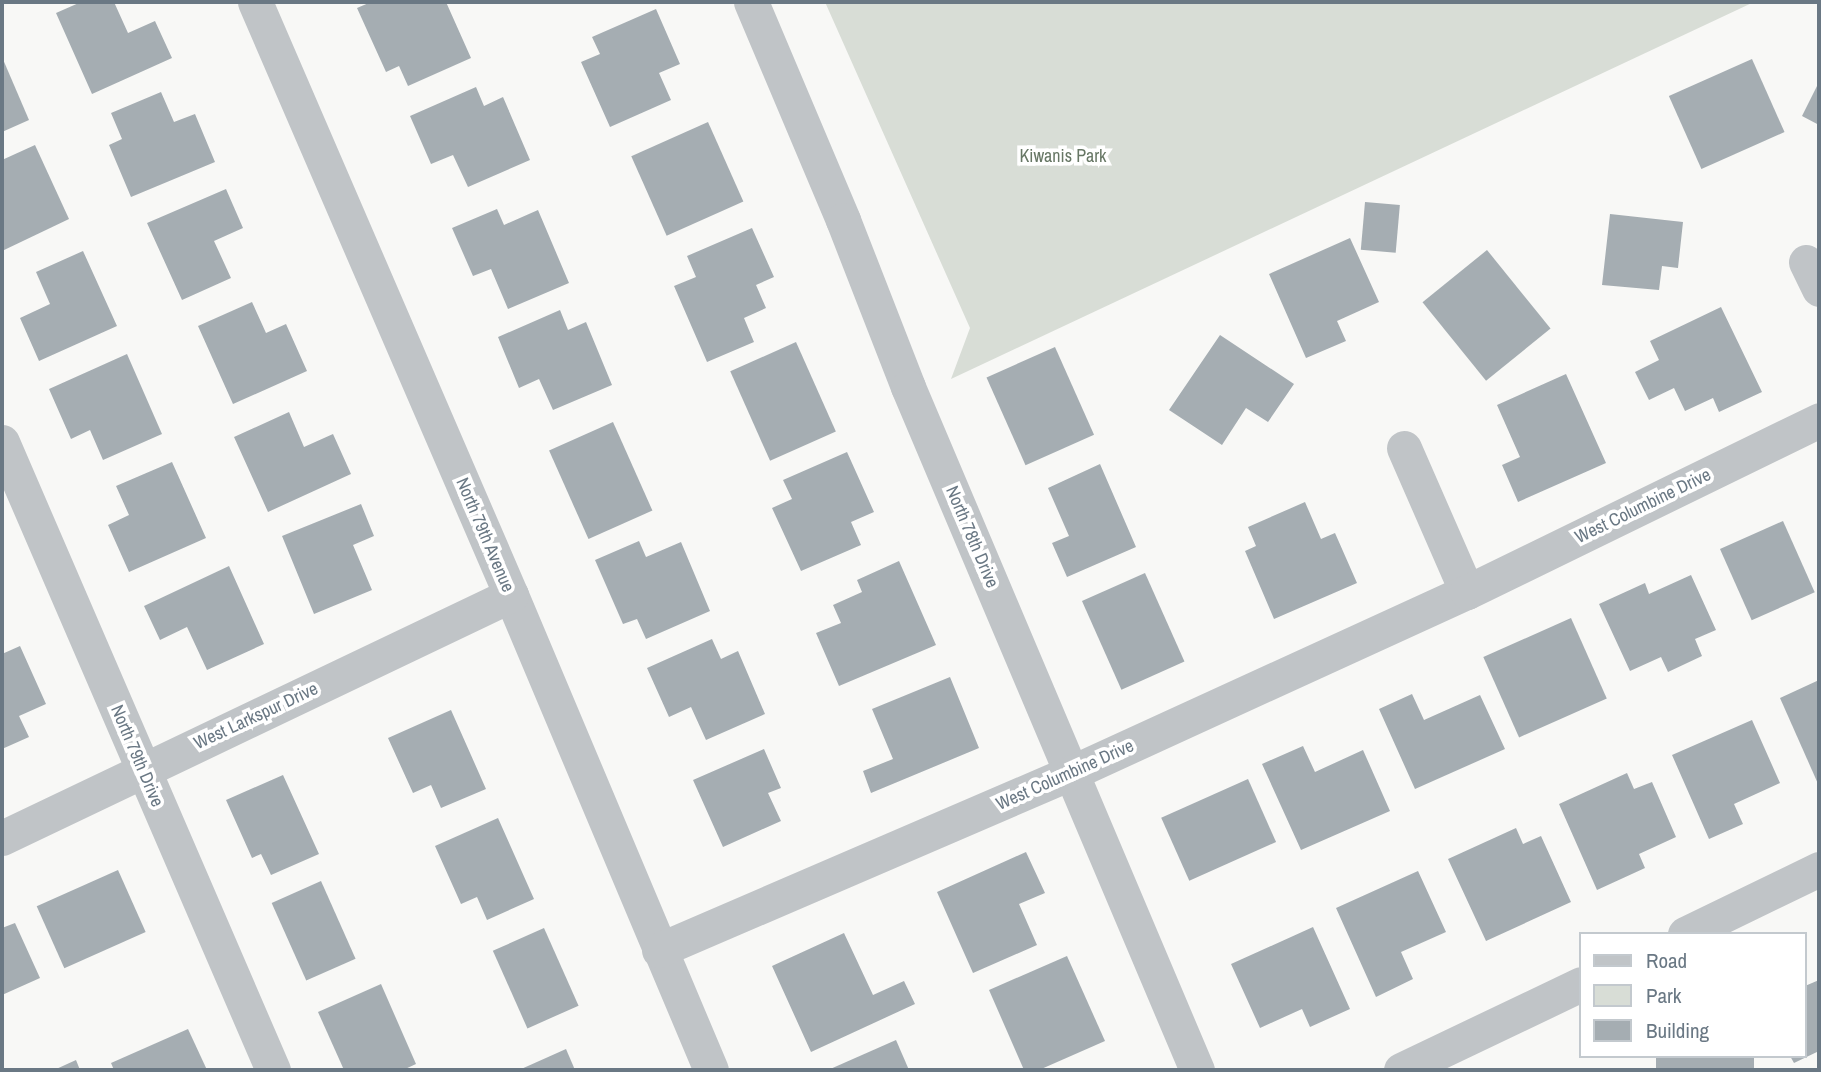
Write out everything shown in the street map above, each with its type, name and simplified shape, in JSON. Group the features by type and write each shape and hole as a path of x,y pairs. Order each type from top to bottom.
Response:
{"street":[{"name":"North 79th Avenue","path":"255,2 511,595 711,1070"},
{"name":"North 78th Drive","path":"751,2 843,220 908,387 1198,1070"},
{"name":"West Columbine Drive","path":"659,950 1073,772 1467,592 1819,420"},
{"name":"North 79th Drive","path":"2,442 273,1070"},
{"path":"1404,448 1467,592"},
{"name":"West Larkspur Drive","path":"2,838 511,595"},
{"path":"1689,932 1819,869"},
{"path":"1401,1070 1580,984"}],"green space":[{"name":"Kiwanis Park","path":"825,2 1754,2 951,379 970,328"}],"building":[{"path":"81,2 114,2 128,33 155,21 172,58 92,94 56,13"},
{"path":"371,2 446,2 471,58 408,86 399,66 386,72 357,8"},
{"path":"656,9 680,64 659,73 671,100 610,127 581,62 600,54 592,37"},
{"path":"2,57 29,120 2,132"},
{"path":"1752,59 1785,132 1701,169 1669,96"},
{"path":"1819,82 1819,125 1802,116"},
{"path":"476,87 484,106 503,97 530,160 468,187 453,155 431,164 410,116"},
{"path":"161,92 174,122 195,114 215,162 131,197 109,145 122,139 111,113"},
{"path":"708,122 743,201 667,236 631,156"},
{"path":"35,145 69,219 2,251 2,160"},
{"path":"226,189 243,228 214,241 231,278 182,300 147,223"},
{"path":"1365,202 1400,205 1396,253 1361,250"},
{"path":"497,209 504,225 538,210 569,283 508,309 491,269 473,276 452,228"},
{"path":"1610,214 1683,222 1678,268 1662,266 1659,290 1602,285"},
{"path":"752,228 774,277 756,285 766,308 744,318 754,342 707,362 674,286 696,277 687,256"},
{"path":"1350,238 1379,302 1337,321 1346,341 1306,358 1269,274"},
{"path":"1487,250 1551,328 1486,381 1422,302"},
{"path":"83,251 117,326 39,361 20,318 50,304 36,272"},
{"path":"252,302 266,333 286,324 307,371 233,404 198,326"},
{"path":"1721,307 1762,392 1719,412 1713,398 1685,411 1674,388 1649,400 1635,372 1659,360 1650,341"},
{"path":"560,310 568,330 586,322 612,385 553,410 539,379 519,388 498,337"},
{"path":"1220,335 1294,384 1268,422 1246,408 1222,445 1169,410"},
{"path":"796,342 836,432 770,461 730,371"},
{"path":"1055,347 1094,435 1026,465 986,378"},
{"path":"127,354 162,434 103,460 90,430 71,439 49,389"},
{"path":"1566,374 1606,463 1518,502 1502,465 1520,457 1497,405"},
{"path":"289,412 304,447 333,434 351,474 268,512 234,437"},
{"path":"613,422 652,511 589,539 549,450"},
{"path":"847,452 874,512 851,522 861,545 801,571 772,508 792,499 783,480"},
{"path":"172,462 206,538 129,572 108,525 129,515 116,486"},
{"path":"1100,464 1136,547 1067,577 1052,543 1069,536 1048,488"},
{"path":"1305,502 1321,539 1335,533 1357,583 1274,619 1245,551 1256,546 1248,527"},
{"path":"361,504 374,536 353,545 372,590 314,614 282,536"},
{"path":"1783,521 1815,592 1752,620 1720,549"},
{"path":"639,541 646,557 681,542 710,611 646,639 637,619 623,624 595,560"},
{"path":"899,561 936,645 839,686 816,633 841,623 833,605 862,592 857,580"},
{"path":"229,566 264,644 207,670 187,627 160,640 144,606"},
{"path":"1145,573 1184,662 1121,690 1082,601"},
{"path":"1691,575 1716,630 1695,639 1702,656 1668,672 1661,657 1630,671 1599,604 1645,583 1649,594"},
{"path":"1571,618 1607,698 1519,737 1483,657"},
{"path":"712,639 721,659 738,651 765,714 706,740 691,707 669,717 647,668"},
{"path":"20,646 46,704 19,716 29,737 2,749 2,654"},
{"path":"950,677 979,748 871,793 863,771 893,759 872,709"},
{"path":"1819,680 1819,786 1780,698"},
{"path":"1412,694 1424,720 1480,695 1505,749 1415,789 1379,709"},
{"path":"451,710 486,789 441,808 431,785 413,793 388,738"},
{"path":"1752,720 1780,783 1734,804 1743,824 1709,839 1672,755"},
{"path":"1303,746 1315,772 1363,750 1390,811 1301,850 1262,764"},
{"path":"764,749 781,788 768,793 781,821 723,847 693,780"},
{"path":"1627,773 1634,789 1652,782 1676,837 1639,854 1645,868 1597,890 1559,804"},
{"path":"283,775 319,854 271,875 261,854 252,858 226,800"},
{"path":"1248,779 1276,842 1189,881 1161,818"},
{"path":"498,818 534,899 487,920 477,897 461,904 435,846"},
{"path":"1516,828 1523,844 1541,836 1571,902 1486,941 1448,859"},
{"path":"1026,852 1045,893 1019,904 1037,945 973,973 937,892"},
{"path":"118,870 146,932 64,968 37,906"},
{"path":"1418,871 1446,932 1401,952 1413,979 1376,997 1336,908"},
{"path":"321,881 356,959 306,981 272,903"},
{"path":"15,923 40,978 2,995 2,928"},
{"path":"1313,927 1350,1009 1310,1027 1302,1009 1260,1028 1231,964"},
{"path":"544,928 579,1006 527,1028 493,951"},
{"path":"844,933 873,995 904,981 915,1004 811,1052 772,966"},
{"path":"1067,956 1105,1041 1039,1070 1024,1070 989,990"},
{"path":"1819,980 1819,1051 1807,1057 1807,985"},
{"path":"381,984 416,1064 403,1070 344,1070 318,1012"},
{"path":"188,1029 207,1070 114,1070 111,1063"},
{"path":"896,1040 909,1070 828,1070"},
{"path":"566,1049 575,1070 519,1070"},
{"path":"1656,1058 1754,1058 1754,1070 1656,1070"},
{"path":"1791,1058 1804,1058 1794,1063"},
{"path":"76,1060 80,1070 54,1070"}]}
